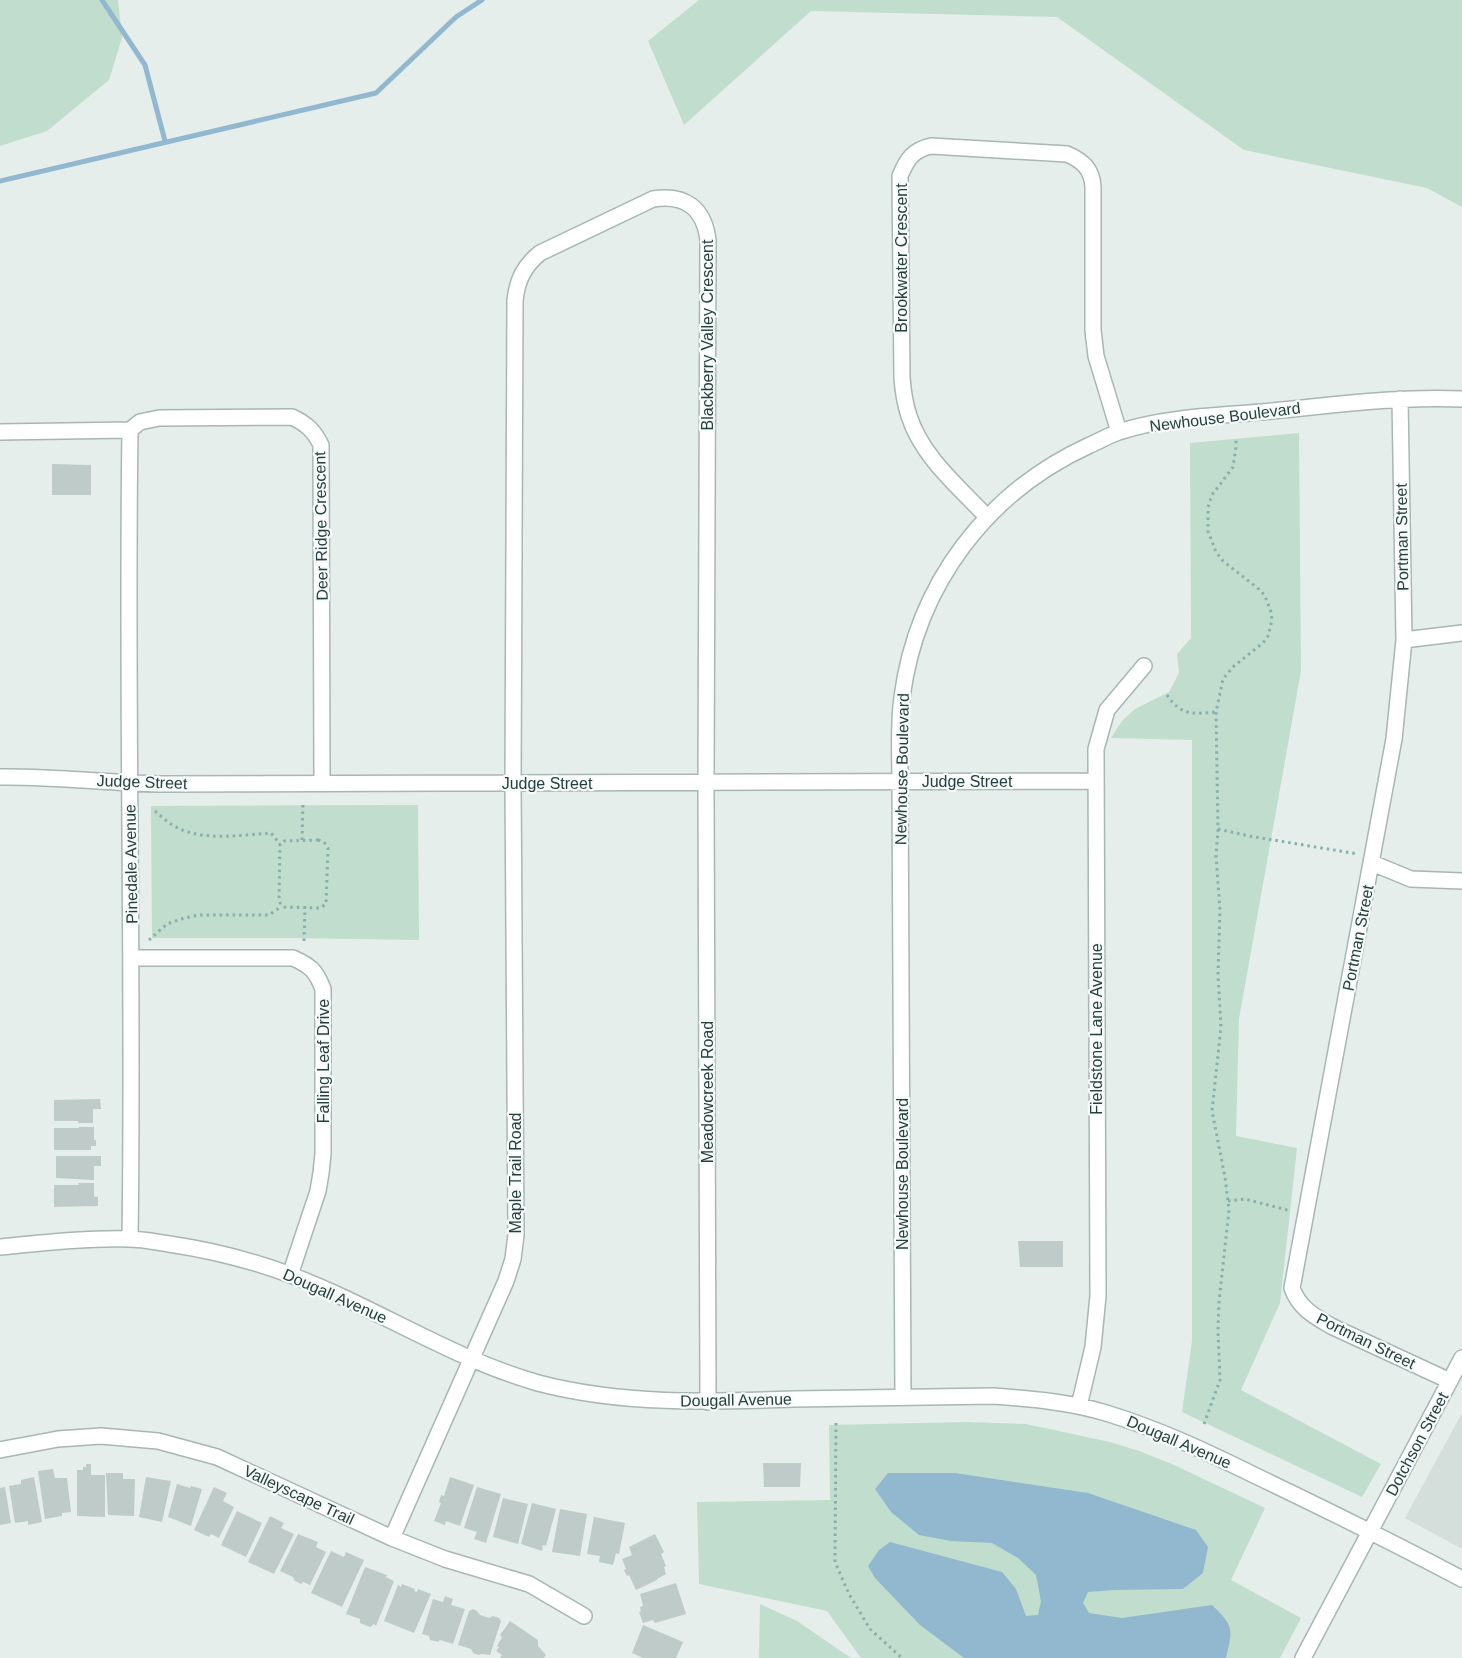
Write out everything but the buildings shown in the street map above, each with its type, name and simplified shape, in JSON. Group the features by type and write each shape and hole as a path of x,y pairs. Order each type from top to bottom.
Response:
{"street":[{"name":"Brookwater Crescent","path":"987,517 938,466 926,450 915,432 904,400 902,378 900,176 905,163 920,148 931,146 1067,154 1079,159 1088,168 1093,188 1093,330 1096,356 1119,432"},
{"name":"Blackberry Valley Crescent","path":"513,783 516,287 521,274 529,262 540,253 653,199 666,197 679,199 691,206 700,215 706,227 708,240 706,783"},
{"name":"Newhouse Boulevard","path":"903,1397 900,781 902,699 908,664 917,630 945,572 974,531 1019,488 1056,462 1119,432 1176,420 1400,399 1462,399"},
{"name":"Portman Street","path":"1400,399 1404,640 1394,738 1373,860 1292,1288 1296,1298 1312,1315 1331,1326 1450,1381"},
{"name":"Deer Ridge Crescent","path":"130,430 147,419 159,418 292,417 306,423 315,433 321,446 322,783"},
{"path":"0,432 130,430"},
{"name":"Pinedale Avenue","path":"130,430 132,958 130,1239"},
{"path":"1404,640 1462,633"},
{"name":"Fieldstone Lane Avenue","path":"1079,1406 1093,1347 1098,1296 1096,749 1107,710 1144,666"},
{"name":"Judge Street","path":"0,777 39,776 130,783 1095,781"},
{"name":"Maple Trail Road","path":"392,1538 472,1360 506,1281 513,1259 516,1235 513,783"},
{"name":"Meadowcreek Road","path":"706,783 708,1402"},
{"path":"1373,860 1411,879 1462,881"},
{"name":"Falling Leaf Drive","path":"132,958 293,958 308,965 318,975 323,989 324,1154 318,1191 290,1275"},
{"name":"Dougall Avenue","path":"0,1247 68,1241 130,1239 191,1247 224,1254 290,1275 472,1360 538,1382 572,1390 642,1400 708,1402 994,1396 1079,1406 1113,1415 1174,1436 1370,1531 1462,1579"},
{"name":"Dotchson Street","path":"1303,1658 1462,1358"},
{"name":"Valleyscape Trail","path":"0,1450 58,1439 101,1436 158,1442 217,1457 392,1538 445,1559 529,1584 584,1616"}],"path":[{"path":"1204,1424 1220,1380 1218,1302 1229,1210 1225,1177 1212,1112 1220,1027 1218,975 1220,910 1216,856 1218,829 1216,712 1223,679 1234,666 1264,643 1272,620 1265,596 1223,561 1216,552 1208,531 1208,507 1212,495 1233,467 1236,437"},
{"path":"1167,695 1175,707 1190,714 1216,712"},
{"path":"302,840 303,803"},
{"path":"155,811 172,825 186,832 211,836 271,833 280,844 278,900 282,906"},
{"path":"1218,829 1373,860"},
{"path":"149,940 167,924 198,915 268,916 282,906 320,908 326,904 328,900 327,844 321,840 302,840 284,841 280,844"},
{"path":"304,941 305,908"},
{"path":"1228,1201 1245,1200 1306,1214"},
{"path":"836,1423 835,1562 849,1594 870,1629 902,1658"}],"shaded area":[{"path":"1462,1413 1462,1549 1405,1518"}],"green space":[{"path":"0,0 118,0 122,38 109,80 47,131 0,146"},
{"path":"699,0 1462,0 1462,207 1427,188 1244,150 1057,17 811,11 684,125 648,41"},
{"path":"1299,433 1301,671 1239,1019 1236,1136 1297,1148 1280,1303 1241,1390 1381,1464 1362,1497 1182,1412 1192,1341 1192,740 1111,738 1122,721 1135,709 1169,692 1179,673 1177,654 1191,638 1190,443"},
{"path":"418,805 419,940 152,938 151,806"},
{"path":"967,1422 1026,1424 1110,1442 1172,1464 1265,1508 1231,1580 1301,1618 1280,1658 861,1658 827,1611 699,1584 697,1502 830,1500 829,1425"},
{"path":"760,1604 797,1621 851,1658 759,1658"}],"water":[{"path":"888,1473 955,1473 1088,1493 1196,1530 1208,1547 1203,1573 1183,1589 1088,1592 1083,1603 1089,1613 1122,1618 1212,1605 1228,1623 1230,1628 1230,1640 1226,1658 964,1658 920,1625 875,1578 868,1566 879,1550 890,1542 1002,1572 1016,1589 1026,1616 1038,1615 1041,1601 1036,1575 1018,1558 992,1543 951,1541 919,1535 891,1512 875,1489"}],"waterway":[{"path":"102,0 145,65 165,141"},
{"path":"0,181 376,93 456,17 482,0"}]}
